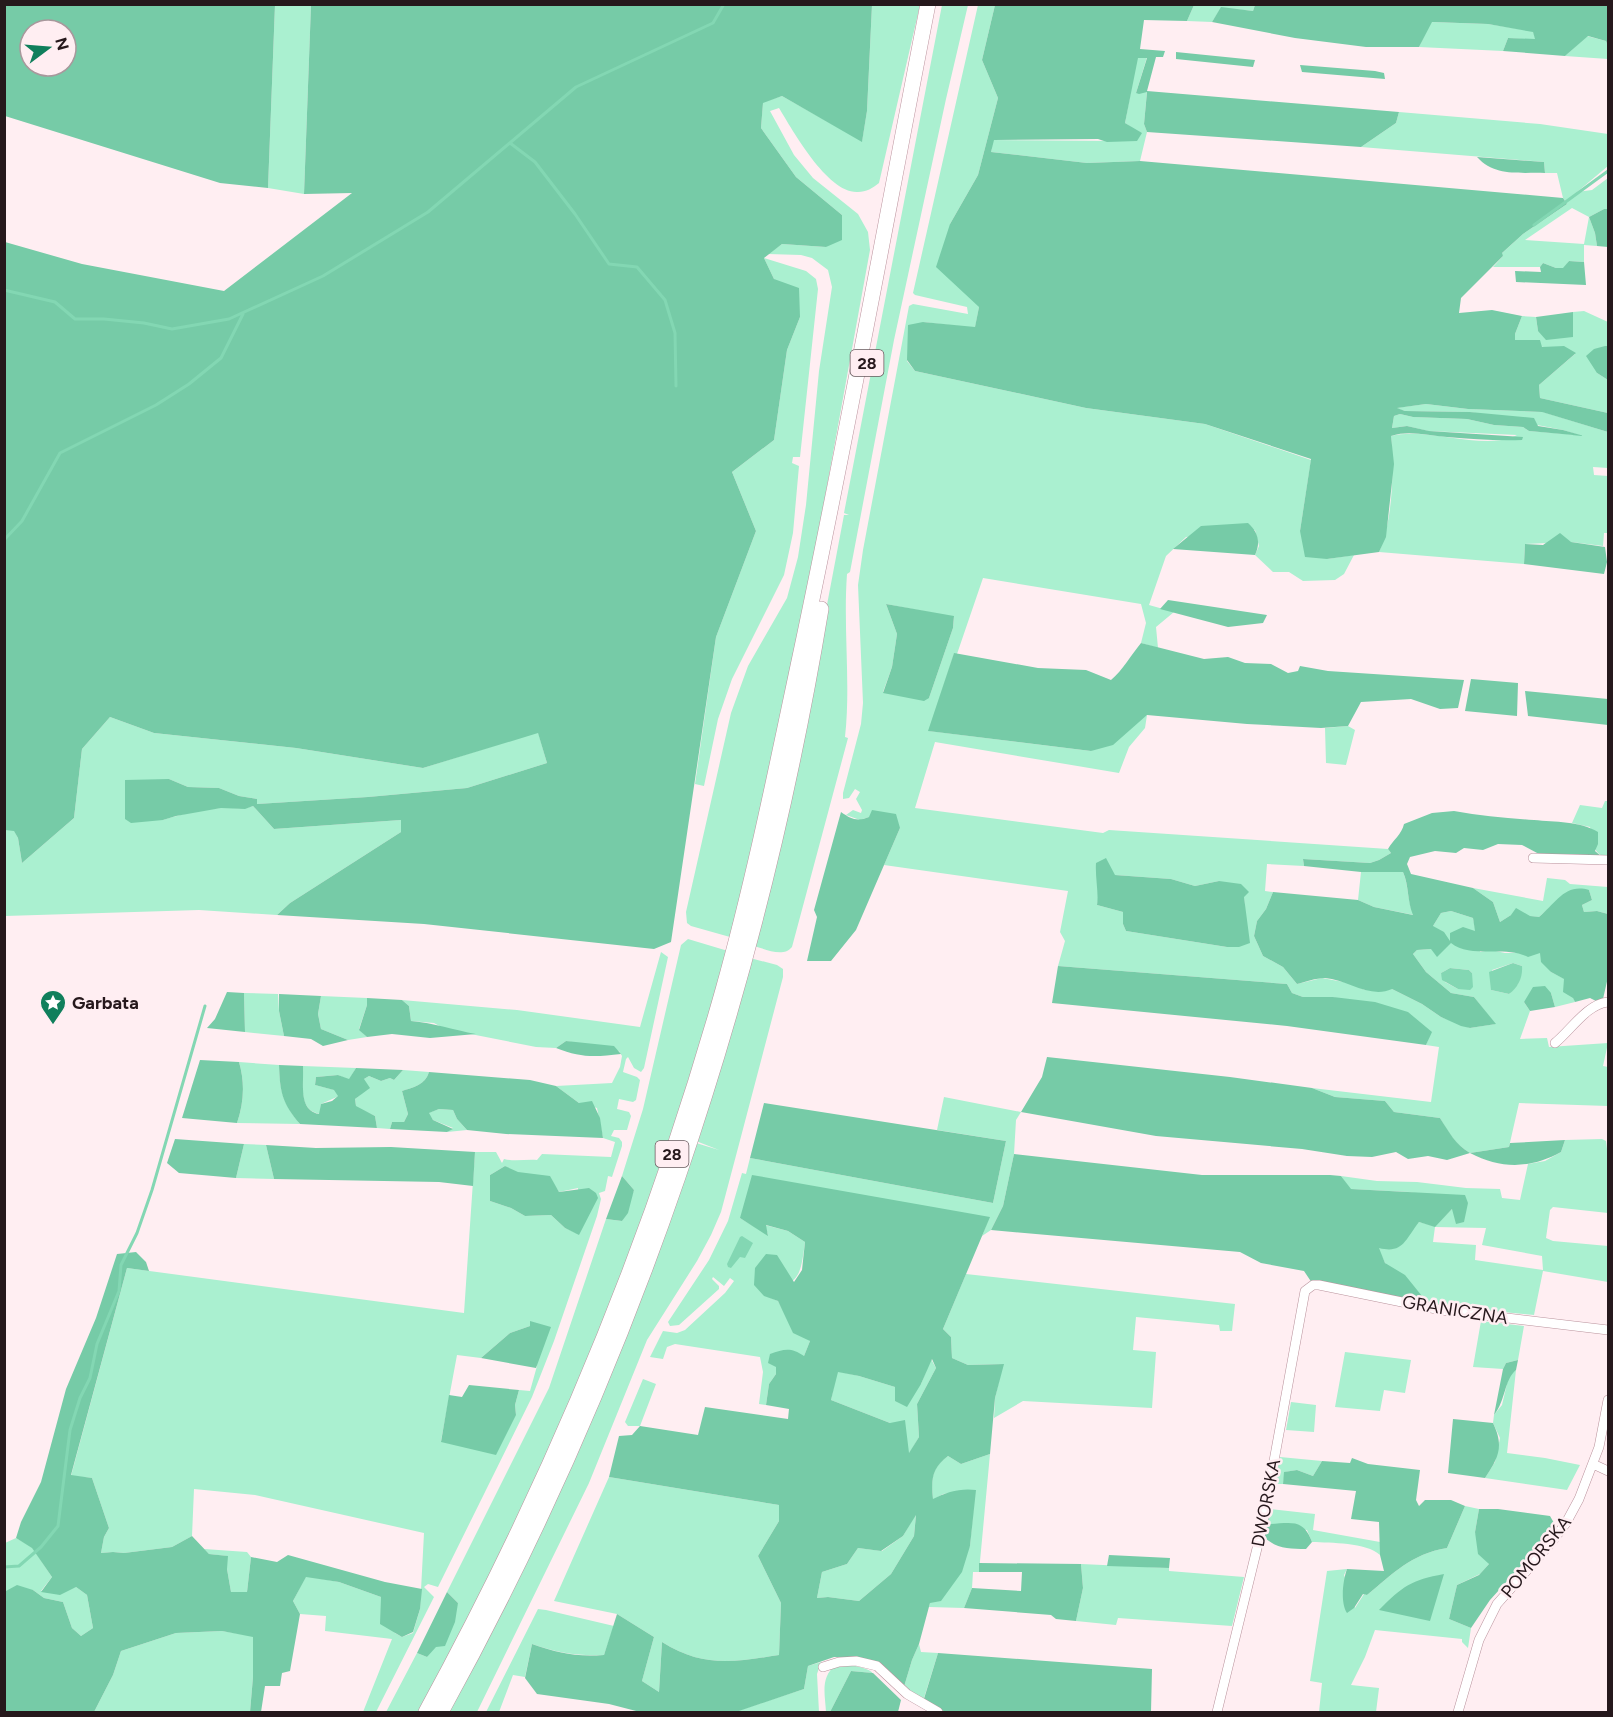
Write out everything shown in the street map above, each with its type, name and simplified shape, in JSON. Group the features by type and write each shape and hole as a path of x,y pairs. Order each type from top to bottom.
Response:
{"main road":[{"name":"28","path":"426,1713 519,1532 586,1380 648,1223 709,1038 738,934 774,784 820,562 928,4"},
{"name":"28","path":"441,1713 531,1538 612,1353 678,1178 733,1002 771,857 800,723 936,4"}],"street":[{"path":"1533,858 1608,860"},
{"path":"1555,1043 1593,1006 1608,1002"},
{"name":"GRANICZNA","path":"1305,1291 1313,1284 1319,1284 1449,1311 1608,1330"},
{"name":"DWORSKA","path":"1217,1713 1261,1532 1305,1291"},
{"name":"POMORSKA","path":"1458,1713 1479,1640 1497,1604 1545,1550 1566,1523 1579,1499 1602,1435 1608,1400"},
{"path":"1593,1464 1608,1471"},
{"path":"823,1667 848,1661 876,1666 907,1694 938,1713"}],"shaded area":[{"path":"5,4 275,5 268,188 220,183 5,116"},
{"path":"275,5 311,5 304,194 268,188"},
{"path":"311,5 872,5 867,111 862,142 782,96 763,103 761,128 796,177 842,215 842,240 826,247 782,244 764,258 774,279 799,288 800,317 787,350 774,440 732,472 756,531 716,637 671,942 654,949 424,924 277,915 290,903 401,832 401,820 274,829 253,806 245,809 221,808 163,820 131,823 125,819 125,780 169,779 188,787 219,788 239,796 257,799 257,804 467,788 547,763 538,733 423,768 296,748 154,733 110,717 82,749 74,818 22,863 18,838 14,831 5,830 5,242 82,264 224,291 352,193 304,194"},
{"path":"872,5 920,5 879,183 858,192 847,190 835,183 812,159 779,108 770,111 794,155 813,178 858,214 868,232 870,250 817,541 752,854 730,937 691,926 687,923 686,912 731,713 748,666 787,598 798,557 806,505 819,371 832,287 828,270 812,258 801,255 768,254 782,244 826,247 842,215 796,177 761,128 763,102 782,96 862,141 867,111"},
{"path":"942,5 968,5 894,340 850,572 847,574 845,737 848,738 792,947 784,952 774,952 754,946 844,515 849,515 844,513"},
{"path":"978,5 995,5 982,60 998,98 978,175 950,224 979,307 975,328 923,322 907,361 915,371 1086,408 1205,424 1311,460 1300,531 1327,559 1354,555 1344,574 1335,580 1303,581 1289,572 1273,572 1255,555 1259,546 1255,530 1186,537 1166,556 1149,605 1174,612 1156,627 1158,648 1141,643 1146,623 1141,604 983,578 957,654 954,654 929,731 1091,751 1147,715 1145,728 1129,747 1119,773 935,742 915,808 1103,833 1109,830 1388,849 1391,853 1370,863 1303,859 1304,866 1267,864 1265,891 1273,892 1266,909 1257,921 1254,936 1263,956 1283,967 1297,984 1322,978 1349,983 1365,990 1392,989 1422,1004 1441,1017 1470,1028 1495,1024 1474,997 1451,993 1426,972 1413,954 1417,950 1431,949 1433,926 1441,913 1451,911 1473,918 1480,952 1491,950 1505,953 1541,953 1551,972 1565,979 1575,1002 1555,1007 1551,993 1524,1002 1530,1011 1520,1039 1547,1038 1549,1047 1608,1043 1603,1066 1608,1067 1608,1106 1519,1103 1509,1147 1470,1153 1456,1142 1440,1118 1394,1112 1385,1101 1335,1097 1312,1088 1431,1102 1439,1047 1426,1045 1431,1032 1333,997 1303,997 1292,993 1287,984 1058,966 1065,941 1060,932 1068,891 884,865 900,828 869,817 860,820 846,815 853,810 861,813 862,810 856,799 860,792 855,789 849,798 843,799 861,724 863,703 858,585 863,550 909,306 913,304 968,314 967,307 913,293","holes":["886,604 954,617 953,628 929,698 883,692 892,667 897,634","1115,875 1171,879 1195,886 1219,881 1244,897 1246,926 1227,947 1126,931 1123,924 1123,912 1097,905 1099,897","1513,963 1522,966 1518,984 1509,994 1491,990 1492,970","1450,968 1469,970 1472,973 1458,989 1445,982 1441,973"]},
{"path":"995,5 1194,5 1187,21 1144,20 1140,49 1165,51 1163,57 1156,57 1147,91 1399,112 1396,123 1361,147 1147,132 1144,124 1147,92 1136,93 1147,58 1138,58 1125,123 1142,133 1137,141 994,140 991,152 1087,163 1140,161 1563,198 1567,204 1523,234 1502,253 1503,256 1461,298 1459,313 1492,310 1522,316 1515,340 1540,340 1542,347 1564,346 1576,353 1539,385 1540,398 1608,413 1608,432 1542,412 1468,409 1426,404 1397,408 1405,411 1470,412 1534,418 1538,426 1584,436 1529,431 1523,427 1494,425 1467,419 1413,417 1400,414 1394,416 1392,428 1407,426 1429,431 1523,437 1522,440 1503,440 1412,433 1391,436 1394,464 1386,537 1379,552 1327,559 1305,557 1300,531 1311,459 1205,424 1086,408 915,371 907,360 908,325 923,322 975,327 979,307 936,267 950,224 978,175 998,98 982,60"},
{"path":"1194,5 1255,5 1253,11 1221,8 1212,22 1187,21"},
{"path":"1255,5 1608,5 1608,46 1606,41 1588,36 1565,56 1503,51 1508,38 1535,39 1533,32 1488,24 1432,22 1419,47 1366,47 1295,38 1212,22 1221,7 1253,11"},
{"path":"1431,22 1488,24 1533,31 1536,40 1508,38 1503,51 1419,47"},
{"path":"1587,36 1606,41 1608,59 1565,56"},
{"path":"1176,52 1255,60 1253,67 1176,59"},
{"path":"1147,57 1136,93 1147,91 1144,124 1147,132 1140,161 1087,163 991,152 993,140 1122,141 1131,127 1125,123 1137,58"},
{"path":"1300,65 1375,71 1384,73 1385,79 1302,72"},
{"path":"1399,112 1540,124 1608,134 1608,166 1577,192 1592,190 1608,178 1608,209 1589,217 1597,246 1584,245 1584,262 1569,261 1564,268 1556,268 1543,263 1540,267 1493,267 1503,256 1501,254 1523,234 1567,204 1563,198 1557,173 1545,173 1544,162 1361,147 1396,123","holes":["1572,208 1589,217 1584,244 1525,240"]},
{"path":"1477,157 1544,162 1545,173 1500,171"},
{"path":"1608,209 1608,247 1597,246 1589,217"},
{"path":"764,258 806,271 816,279 818,289 800,457 793,457 792,463 799,466 793,533 784,575 732,679 718,719 704,786 695,784 716,637 756,531 732,472 774,440 787,350 800,317 774,279"},
{"path":"1569,261 1584,262 1586,285 1516,282 1515,271 1541,272 1540,267 1543,263 1563,268"},
{"path":"1584,311 1608,322 1608,346 1605,346 1597,373 1608,380 1608,413 1540,398 1539,385 1575,354 1562,348 1548,348 1514,340 1522,316 1536,317 1538,331 1573,337 1573,312"},
{"path":"1573,312 1573,337 1546,340 1538,331 1536,317"},
{"path":"1608,346 1608,380 1597,373 1586,356 1594,349"},
{"path":"1426,404 1468,409 1543,412 1608,432 1608,468 1593,467 1594,475 1608,476 1608,533 1604,533 1603,546 1571,542 1525,544 1524,564 1379,552 1390,510 1391,436 1421,434 1489,441 1504,440 1517,435 1428,431 1407,426 1392,428 1394,416 1400,414 1413,417 1467,419 1494,425 1523,427 1529,431 1579,435 1470,412 1405,411 1395,408"},
{"path":"1248,523 1258,538 1255,555 1173,549 1201,526"},
{"path":"1560,533 1571,542 1605,547 1607,562 1604,574 1524,564 1525,544 1543,545"},
{"path":"1168,600 1267,615 1263,623 1228,627 1160,609"},
{"path":"886,604 954,616 953,628 929,698 924,701 883,693 892,667 897,634"},
{"path":"1141,643 1204,659 1228,657 1245,663 1271,664 1288,673 1298,671 1300,666 1328,671 1464,680 1458,708 1440,709 1411,699 1361,702 1348,726 1321,728 1147,715 1113,745 1091,751 928,731 954,653 1038,668 1086,670 1111,680"},
{"path":"1471,679 1518,683 1517,716 1465,711"},
{"path":"1525,691 1608,699 1608,725 1528,716"},
{"path":"110,717 154,733 296,748 423,768 538,732 547,763 467,788 257,804 257,799 239,796 219,788 188,787 169,779 163,820 206,810 253,806 274,829 401,820 401,832 290,903 277,915 199,910 5,916 4,830 14,830 18,838 22,863 74,818 82,749"},
{"path":"1348,726 1355,730 1346,765 1326,763 1325,728"},
{"path":"1605,801 1608,801 1608,857 1599,854 1596,850 1590,827 1572,823 1580,805 1602,808"},
{"path":"872,810 896,814 900,828 856,930 831,961 807,961 817,917 814,910 841,812 851,818 861,819 869,817"},
{"path":"1454,811 1567,823 1591,828 1598,832 1598,844 1595,851 1602,857 1539,854 1522,845 1498,844 1483,850 1464,848 1456,853 1435,851 1410,857 1407,864 1411,874 1473,888 1493,902 1500,922 1511,915 1516,908 1530,916 1539,917 1567,892 1573,889 1589,890 1592,900 1582,905 1584,912 1597,911 1608,914 1608,977 1603,999 1596,1001 1590,998 1575,1002 1563,992 1564,979 1551,972 1541,962 1540,953 1528,957 1509,952 1468,950 1451,943 1437,957 1431,949 1417,950 1413,954 1426,972 1451,993 1474,997 1496,1024 1470,1028 1441,1017 1422,1004 1392,989 1375,992 1325,978 1297,984 1283,967 1263,956 1254,936 1257,921 1266,909 1273,892 1358,900 1374,907 1413,915 1403,872 1361,872 1304,866 1303,859 1370,863 1379,860 1391,853 1388,849 1404,824 1432,813","holes":["1451,911 1473,918 1475,931 1463,927 1450,933 1450,941 1444,932 1433,926 1441,913"]},
{"path":"1106,858 1115,875 1171,879 1195,886 1219,881 1241,884 1249,892 1244,897 1250,943 1239,947 1227,947 1126,931 1123,924 1123,912 1097,905 1096,863"},
{"path":"1361,872 1403,872 1414,915 1374,907 1358,900"},
{"path":"1547,878 1565,880 1570,884 1608,887 1608,914 1597,911 1584,912 1582,905 1592,900 1589,890 1550,907 1539,917 1511,915 1500,922 1493,902 1473,888 1543,901"},
{"path":"688,939 728,951 667,1149 643,1219 588,1360 517,1522 419,1712 386,1712 417,1653 427,1657 458,1603 447,1592 549,1388 606,1219 622,1221 634,1190 622,1176 643,1109 681,945"},
{"path":"661,952 668,957 644,1068 641,1072 634,1068 628,1057 623,1072 640,1080 636,1100 633,1102 619,1099 617,1109 629,1112 631,1116 627,1130 614,1130 611,1136 619,1138 622,1146 612,1177 608,1176 605,1191 599,1193 601,1199 597,1216 554,1341 532,1397 438,1587 428,1584 424,1587 434,1597 376,1712 363,1712 392,1639 325,1631 326,1616 300,1614 293,1601 306,1576 339,1582 381,1597 395,1633 402,1637 413,1633 420,1609 424,1533 255,1495 194,1489 192,1536 172,1547 124,1553 101,1553 104,1537 109,1528 92,1478 71,1476 127,1268 464,1313 475,1152 496,1152 502,1163 504,1159 537,1160 542,1154 611,1157 615,1142 603,1138 597,1108 579,1103 556,1086 612,1083 620,1067 622,1056 619,1051 566,1041 556,1048 536,1047 445,1029 434,1023 411,1021 409,1006 402,1000 517,1010 640,1027","holes":["505,1166 555,1186 559,1192 578,1188 579,1234 565,1228 551,1215 525,1216 511,1208 490,1201 490,1175","530,1326 537,1366 530,1391 519,1390 515,1405 516,1415 441,1441 457,1355 481,1358 510,1333"]},
{"path":"750,958 777,965 783,969 783,977 721,1212 697,1261 647,1340 589,1483 477,1712 448,1712 696,1143 719,1150 696,1141"},
{"path":"1513,963 1522,966 1521,978 1515,989 1509,994 1491,990 1489,972"},
{"path":"1058,966 1287,984 1292,993 1303,997 1333,997 1375,1002 1408,1012 1432,1032 1426,1045 1287,1026 1052,1003"},
{"path":"1450,968 1469,970 1472,973 1473,987 1470,990 1458,989 1442,980 1441,973"},
{"path":"1545,986 1551,993 1555,1007 1530,1011 1524,1002 1533,987"},
{"path":"227,992 244,993 245,1032 207,1028 215,1019"},
{"path":"244,993 278,994 284,1036 245,1032"},
{"path":"279,994 321,996 318,1014 321,1029 348,1040 323,1046 311,1039 284,1036 279,1011"},
{"path":"321,996 367,998 359,1029 367,1037 348,1040 321,1029 318,1014"},
{"path":"367,998 402,1000 409,1006 411,1021 476,1034 430,1038 392,1034 367,1037 359,1030"},
{"path":"566,1041 614,1046 621,1054 588,1056 556,1048"},
{"path":"1047,1057 1230,1077 1312,1088 1335,1097 1385,1101 1394,1112 1440,1118 1456,1142 1470,1153 1447,1160 1428,1156 1408,1159 1396,1152 1372,1157 1347,1156 1302,1149 1156,1136 1021,1112 1042,1077"},
{"path":"200,1060 239,1062 243,1092 237,1123 182,1118"},
{"path":"239,1062 279,1065 284,1097 300,1124 237,1123 243,1092"},
{"path":"279,1065 303,1066 305,1102 312,1112 319,1114 321,1104 332,1101 338,1096 334,1090 315,1085 316,1077 338,1075 349,1079 356,1068 403,1070 394,1080 390,1078 381,1081 369,1076 364,1079 370,1088 355,1099 356,1106 375,1116 377,1128 300,1124 289,1110 283,1097"},
{"path":"303,1066 356,1068 349,1080 338,1075 316,1077 315,1085 335,1090 339,1096 321,1104 320,1114 313,1112 305,1102"},
{"path":"403,1070 429,1072 422,1083 402,1091 408,1114 404,1122 392,1122 390,1129 377,1128 375,1116 356,1107 355,1099 360,1095 364,1079 369,1076 381,1081 390,1078 394,1080"},
{"path":"429,1072 530,1080 556,1086 579,1103 592,1101 600,1118 603,1138 467,1130 457,1119 453,1110 439,1109 429,1113 433,1120 453,1129 447,1132 390,1129 392,1122 404,1122 408,1114 402,1091 422,1083"},
{"path":"944,1097 1021,1112 1016,1120 1014,1154 1003,1206 991,1230 982,1236 989,1217 740,1218 768,1235 765,1225 788,1231 805,1242 796,1278 764,1295 778,1301 785,1314 810,1341 804,1356 776,1367 776,1374 769,1384 766,1405 759,1404 763,1372 760,1357 675,1344 667,1347 663,1359 650,1357 663,1331 677,1333 685,1330 725,1293 734,1281 730,1278 724,1286 713,1277 719,1289 679,1325 670,1326 668,1322 709,1260 728,1221 742,1173 746,1174 750,1158 993,1203 1006,1141 937,1130"},
{"path":"764,1103 1006,1141 993,1203 750,1158"},
{"path":"439,1109 453,1110 457,1119 467,1130 447,1132 453,1128 433,1120 428,1113"},
{"path":"175,1139 244,1144 236,1178 179,1173 167,1163"},
{"path":"1602,1139 1606,1141 1608,1213 1553,1207 1550,1210 1546,1238 1553,1241 1608,1246 1608,1282 1543,1271 1534,1315 1421,1304 1426,1301 1385,1263 1378,1248 1419,1222 1435,1226 1453,1208 1468,1203 1409,1192 1350,1189 1341,1176 1377,1181 1500,1189 1502,1198 1520,1200 1528,1164 1545,1161 1561,1152 1565,1140","holes":["1435,1227 1486,1228 1482,1245 1542,1256 1543,1270 1475,1260 1476,1245 1433,1242"]},
{"path":"1565,1140 1561,1152 1527,1164 1493,1162 1470,1153 1509,1147 1510,1143"},
{"path":"244,1144 266,1145 274,1179 236,1178"},
{"path":"266,1145 316,1148 391,1147 475,1152 473,1186 439,1182 274,1179"},
{"path":"1014,1154 1202,1175 1341,1176 1351,1189 1465,1195 1468,1203 1464,1222 1456,1224 1452,1209 1435,1227 1419,1222 1407,1240 1399,1247 1379,1248 1385,1263 1405,1275 1426,1301 1421,1303 1312,1283 1304,1271 1261,1263 1240,1252 991,1230 1003,1206"},
{"path":"505,1166 518,1172 550,1176 559,1192 589,1188 596,1193 598,1198 579,1235 565,1228 551,1215 525,1216 511,1208 490,1201 490,1175"},
{"path":"752,1175 990,1217 943,1329 951,1337 952,1358 968,1365 1004,1364 995,1398 990,1454 961,1464 948,1456 934,1474 933,1499 954,1491 976,1490 970,1546 962,1572 941,1601 930,1603 903,1690 859,1658 834,1657 808,1666 804,1689 736,1712 640,1712 609,1704 537,1694 525,1678 532,1644 567,1654 604,1655 617,1614 654,1637 642,1681 659,1692 662,1642 691,1656 719,1661 748,1660 779,1655 781,1603 758,1556 779,1521 779,1505 609,1477 619,1436 632,1435 640,1426 698,1435 705,1407 788,1419 789,1409 766,1405 769,1384 776,1374 776,1367 768,1363 770,1354 787,1350 804,1356 810,1341 793,1333 778,1301 764,1296 754,1285 755,1268 766,1254 777,1255 794,1282 802,1270 805,1242 788,1231 766,1225 768,1236 740,1218","holes":["932,1359 936,1368 917,1404 919,1437 909,1453 905,1420 890,1423 831,1400 838,1372 895,1387 895,1401 907,1407","916,1515 914,1536 891,1574 859,1601 817,1598 822,1572 847,1564 858,1548 881,1551 903,1536"]},
{"path":"622,1176 634,1190 628,1213 622,1221 606,1219"},
{"path":"742,1236 753,1243 745,1258 740,1257 731,1268 728,1267 727,1264"},
{"path":"136,1252 146,1262 149,1271 127,1268 71,1475 92,1478 109,1528 104,1537 101,1553 124,1553 172,1547 192,1536 209,1554 228,1556 227,1569 231,1592 247,1592 251,1557 277,1562 288,1555 385,1582 422,1589 420,1609 413,1632 402,1637 380,1624 381,1597 339,1582 306,1577 293,1601 300,1614 290,1671 282,1673 280,1686 265,1686 261,1712 250,1712 253,1637 222,1631 176,1633 121,1651 113,1675 94,1712 5,1712 6,1591 17,1585 33,1590 44,1598 63,1602 72,1628 81,1636 93,1628 87,1595 76,1587 60,1595 41,1592 52,1577 32,1548 16,1538 21,1522 41,1482 66,1389 96,1318 117,1254"},
{"path":"966,1274 1235,1304 1232,1331 1220,1331 1219,1325 1136,1317 1133,1350 1156,1352 1152,1408 1023,1401 994,1418 995,1398 1003,1364 968,1365 952,1358 951,1337 943,1329"},
{"path":"530,1321 551,1327 536,1368 481,1358 510,1333 530,1326"},
{"path":"1481,1321 1524,1326 1518,1360 1506,1363 1503,1369 1473,1367"},
{"path":"1345,1352 1411,1360 1405,1393 1384,1390 1380,1411 1335,1407"},
{"path":"931,1359 936,1368 917,1404 919,1437 909,1454 890,1423 831,1400 837,1371 895,1387 921,1384"},
{"path":"1518,1360 1516,1370 1509,1379 1501,1403 1494,1415 1503,1369 1506,1363"},
{"path":"1516,1370 1507,1453 1580,1465 1567,1490 1485,1478 1495,1462 1500,1438 1493,1423 1494,1415 1502,1405 1509,1375"},
{"path":"643,1379 656,1384 640,1426 628,1426 625,1422"},
{"path":"469,1385 519,1390 515,1405 516,1415 496,1455 441,1442 449,1395 462,1397"},
{"path":"1291,1402 1316,1405 1314,1432 1286,1430"},
{"path":"1453,1419 1493,1423 1499,1445 1497,1457 1485,1478 1448,1473"},
{"path":"990,1454 979,1572 973,1572 972,1588 964,1608 929,1607 930,1602 970,1546 975,1490 943,1494 933,1500 933,1475 938,1465 948,1456 961,1464"},
{"path":"1280,1457 1322,1461 1313,1476 1297,1470 1285,1472 1283,1484 1273,1484"},
{"path":"1352,1458 1368,1464 1420,1470 1416,1500 1419,1506 1425,1500 1451,1500 1465,1506 1447,1548 1413,1560 1367,1595 1363,1594 1354,1608 1347,1613 1343,1598 1343,1585 1347,1569 1384,1571 1380,1555 1379,1522 1351,1519 1356,1491 1283,1484 1284,1472 1297,1470 1313,1476 1322,1461 1350,1463"},
{"path":"609,1477 779,1505 779,1521 758,1556 781,1603 779,1655 748,1660 719,1661 691,1656 662,1642 659,1692 642,1681 654,1637 617,1614 554,1601"},
{"path":"1465,1506 1479,1509 1475,1532 1489,1564 1480,1574 1457,1585 1449,1619 1471,1628 1468,1648 1462,1639 1375,1630 1351,1685 1379,1688 1376,1712 1319,1712 1322,1683 1310,1681 1327,1571 1347,1569 1344,1575 1355,1608 1364,1594 1367,1595 1404,1565 1423,1555 1447,1548"},
{"path":"1269,1509 1315,1514 1313,1530 1380,1542 1380,1555 1357,1545 1312,1542 1307,1530 1267,1524"},
{"path":"1479,1509 1498,1509 1550,1516 1554,1523 1546,1538 1490,1600 1471,1628 1449,1619 1457,1585 1479,1575 1489,1564 1478,1554 1475,1532"},
{"path":"916,1514 914,1536 891,1574 859,1601 817,1598 822,1572 847,1564 858,1548 882,1551 903,1536"},
{"path":"1267,1524 1300,1525 1312,1542 1306,1549 1278,1546 1263,1536"},
{"path":"16,1538 32,1547 52,1577 41,1591 76,1587 87,1595 93,1628 81,1636 72,1628 63,1602 44,1598 33,1590 6,1591 5,1698 5,1543"},
{"path":"204,1549 247,1552 251,1557 247,1592 231,1592 227,1556 209,1554"},
{"path":"1109,1555 1170,1558 1169,1568 1107,1566"},
{"path":"979,1563 1081,1564 1083,1588 1076,1621 1056,1619 1051,1615 964,1608 972,1588 1021,1591 1022,1572 979,1572"},
{"path":"1081,1564 1169,1568 1169,1571 1244,1577 1232,1626 1118,1618 1116,1625 1076,1621 1083,1588"},
{"path":"1444,1574 1430,1621 1379,1610 1408,1585"},
{"path":"447,1592 458,1603 455,1622 445,1646 436,1647 427,1657 417,1653"},
{"path":"538,1609 614,1626 604,1655 567,1653 532,1644 525,1677 513,1675 499,1712 486,1712"},
{"path":"222,1631 253,1636 250,1712 94,1712 113,1675 121,1651 176,1633"},
{"path":"919,1644 921,1652 938,1653 923,1701 903,1690"},
{"path":"938,1653 1152,1669 1151,1712 948,1712 927,1707 923,1702"},
{"path":"821,1662 817,1674 819,1712 737,1711 804,1689 808,1666"},
{"path":"836,1665 860,1667 873,1673 851,1671 830,1712 826,1712 826,1680"},
{"path":"851,1671 873,1673 901,1700 898,1712 830,1712"}],"waterway":[{"path":"4,290 55,302 75,319 144,323 172,329 229,319 323,276 428,212 576,87 713,23 724,4"},
{"path":"510,143 535,162 575,214 609,264 637,267 665,300 675,333 676,386"},
{"path":"1534,225 1608,171"},
{"path":"4,540 22,521 60,453 156,405 189,384 221,358 243,314"},
{"path":"4,1567 19,1566 41,1547 58,1526 70,1430 80,1398 90,1378 97,1344 119,1291 121,1265 137,1233 152,1190 205,1006"}],"place":[{"name":"Garbata","path":"53,1026"}]}
